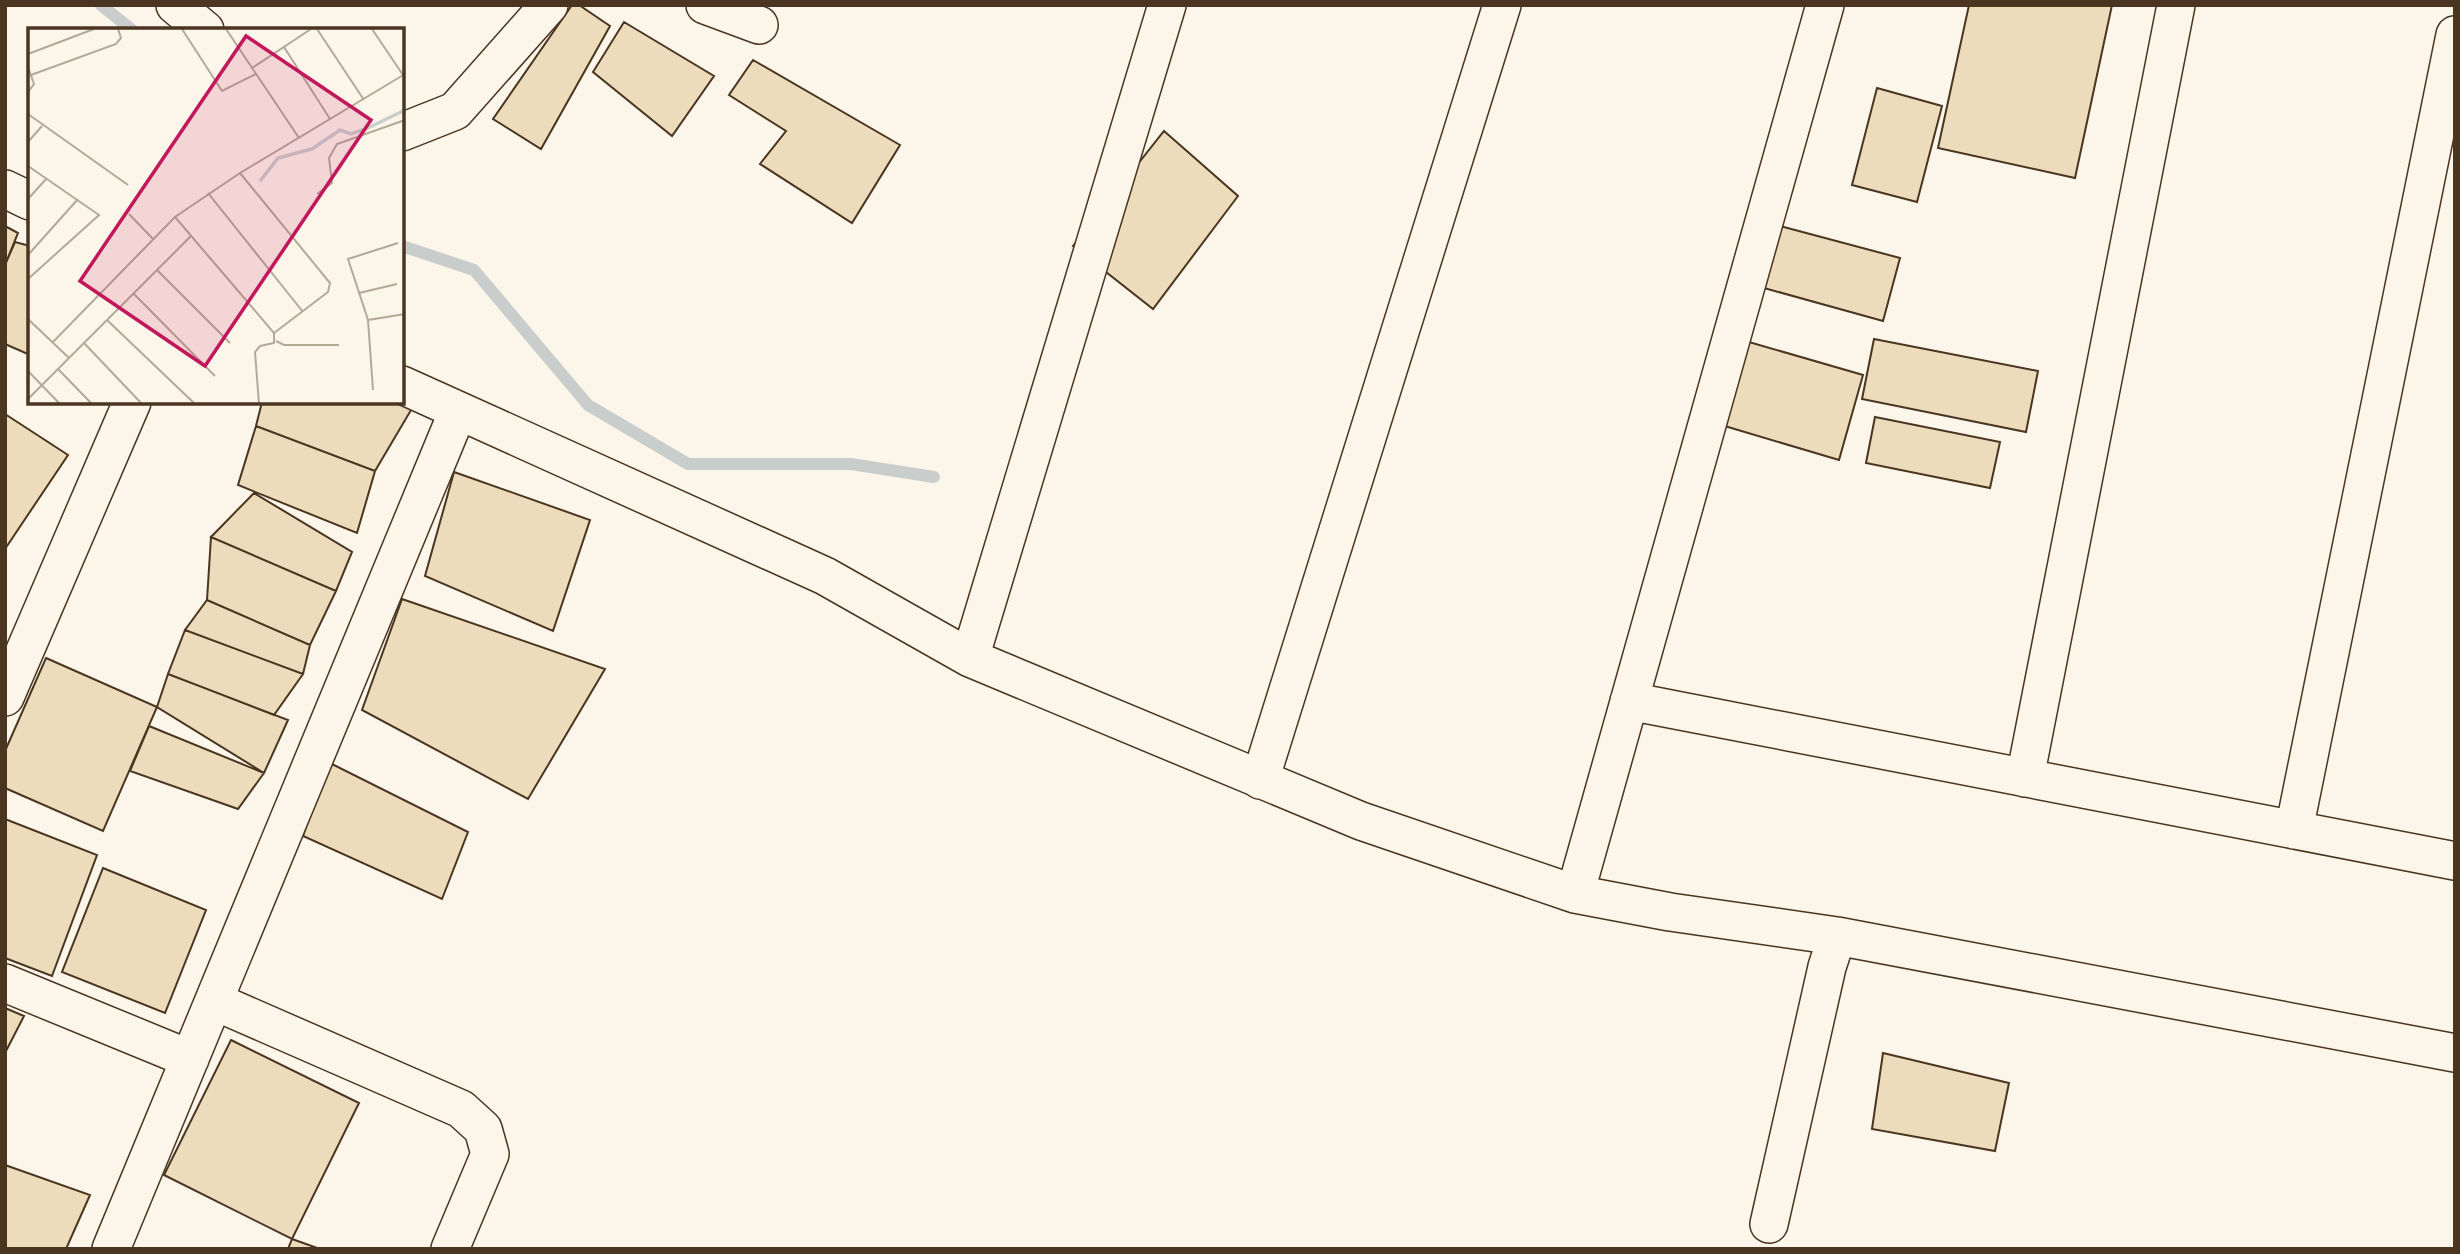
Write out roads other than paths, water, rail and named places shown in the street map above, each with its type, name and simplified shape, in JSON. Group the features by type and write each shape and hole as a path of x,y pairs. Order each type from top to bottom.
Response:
{"street":[{"path":"175,5 203,28"},
{"path":"404,131 455,111 549,5"},
{"path":"705,5 758,25"},
{"path":"970,658 1167,5"},
{"path":"1260,780 1502,5"},
{"path":"1575,894 1825,5"},
{"path":"2025,778 2176,5"},
{"path":"2294,830 2455,35"},
{"path":"5,188 28,200"},
{"path":"404,386 825,576 970,658 1361,821 1575,894 1670,912 1837,936 2455,1053"},
{"path":"5,697 131,404"},
{"path":"111,1249 458,411"},
{"path":"1629,701 2455,861"},
{"path":"1769,1224 1827,967 1837,936"},
{"path":"5,984 190,1059"},
{"path":"214,1001 461,1109 483,1129 490,1154 450,1249"}],"waterway":[{"path":"101,5 130,28"},
{"path":"404,247 474,270 588,405 688,464 851,464 934,477"}]}
